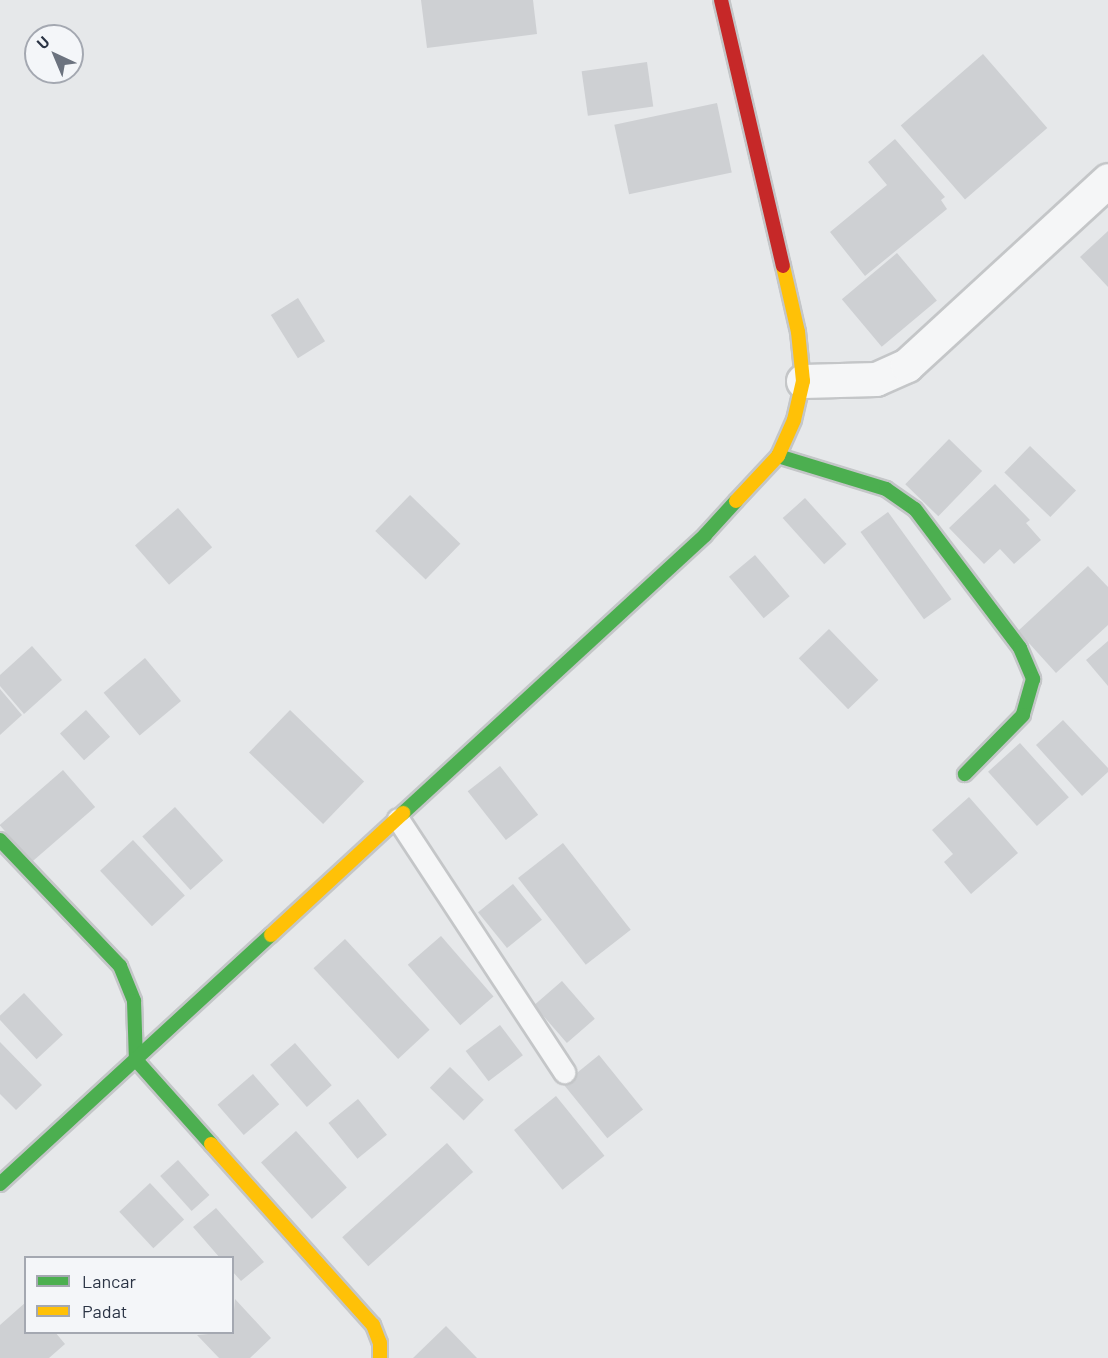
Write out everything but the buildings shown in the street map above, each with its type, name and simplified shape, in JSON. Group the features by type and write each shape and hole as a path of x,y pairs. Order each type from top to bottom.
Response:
{"main road":[{"path":"0,1184 705,535 778,456 794,420 803,381 798,332 721,0"},
{"path":"778,456 886,489 915,508 1020,648 1032,679 1023,715 965,774"},
{"path":"0,840 120,966 134,1001 136,1060 373,1325 380,1342 380,1358"}],"street":[{"path":"803,381 876,379 907,365 1108,180"}],"lane":[{"path":"398,819 564,1072"}],"traffic: fast":[{"path":"778,456 886,489 915,509 1020,648 1033,679 1023,715 965,774"},
{"path":"403,813 705,535 736,501"},
{"path":"0,840 120,966 134,1001 136,1060 211,1144"},
{"path":"0,1184 271,935"}],"traffic: slow":[{"path":"736,501 778,456 794,420 803,381 798,332 783,266"},
{"path":"271,935 403,813"},
{"path":"211,1144 373,1325 380,1343 380,1358"}],"traffic: jam":[{"path":"721,0 783,266"}]}
